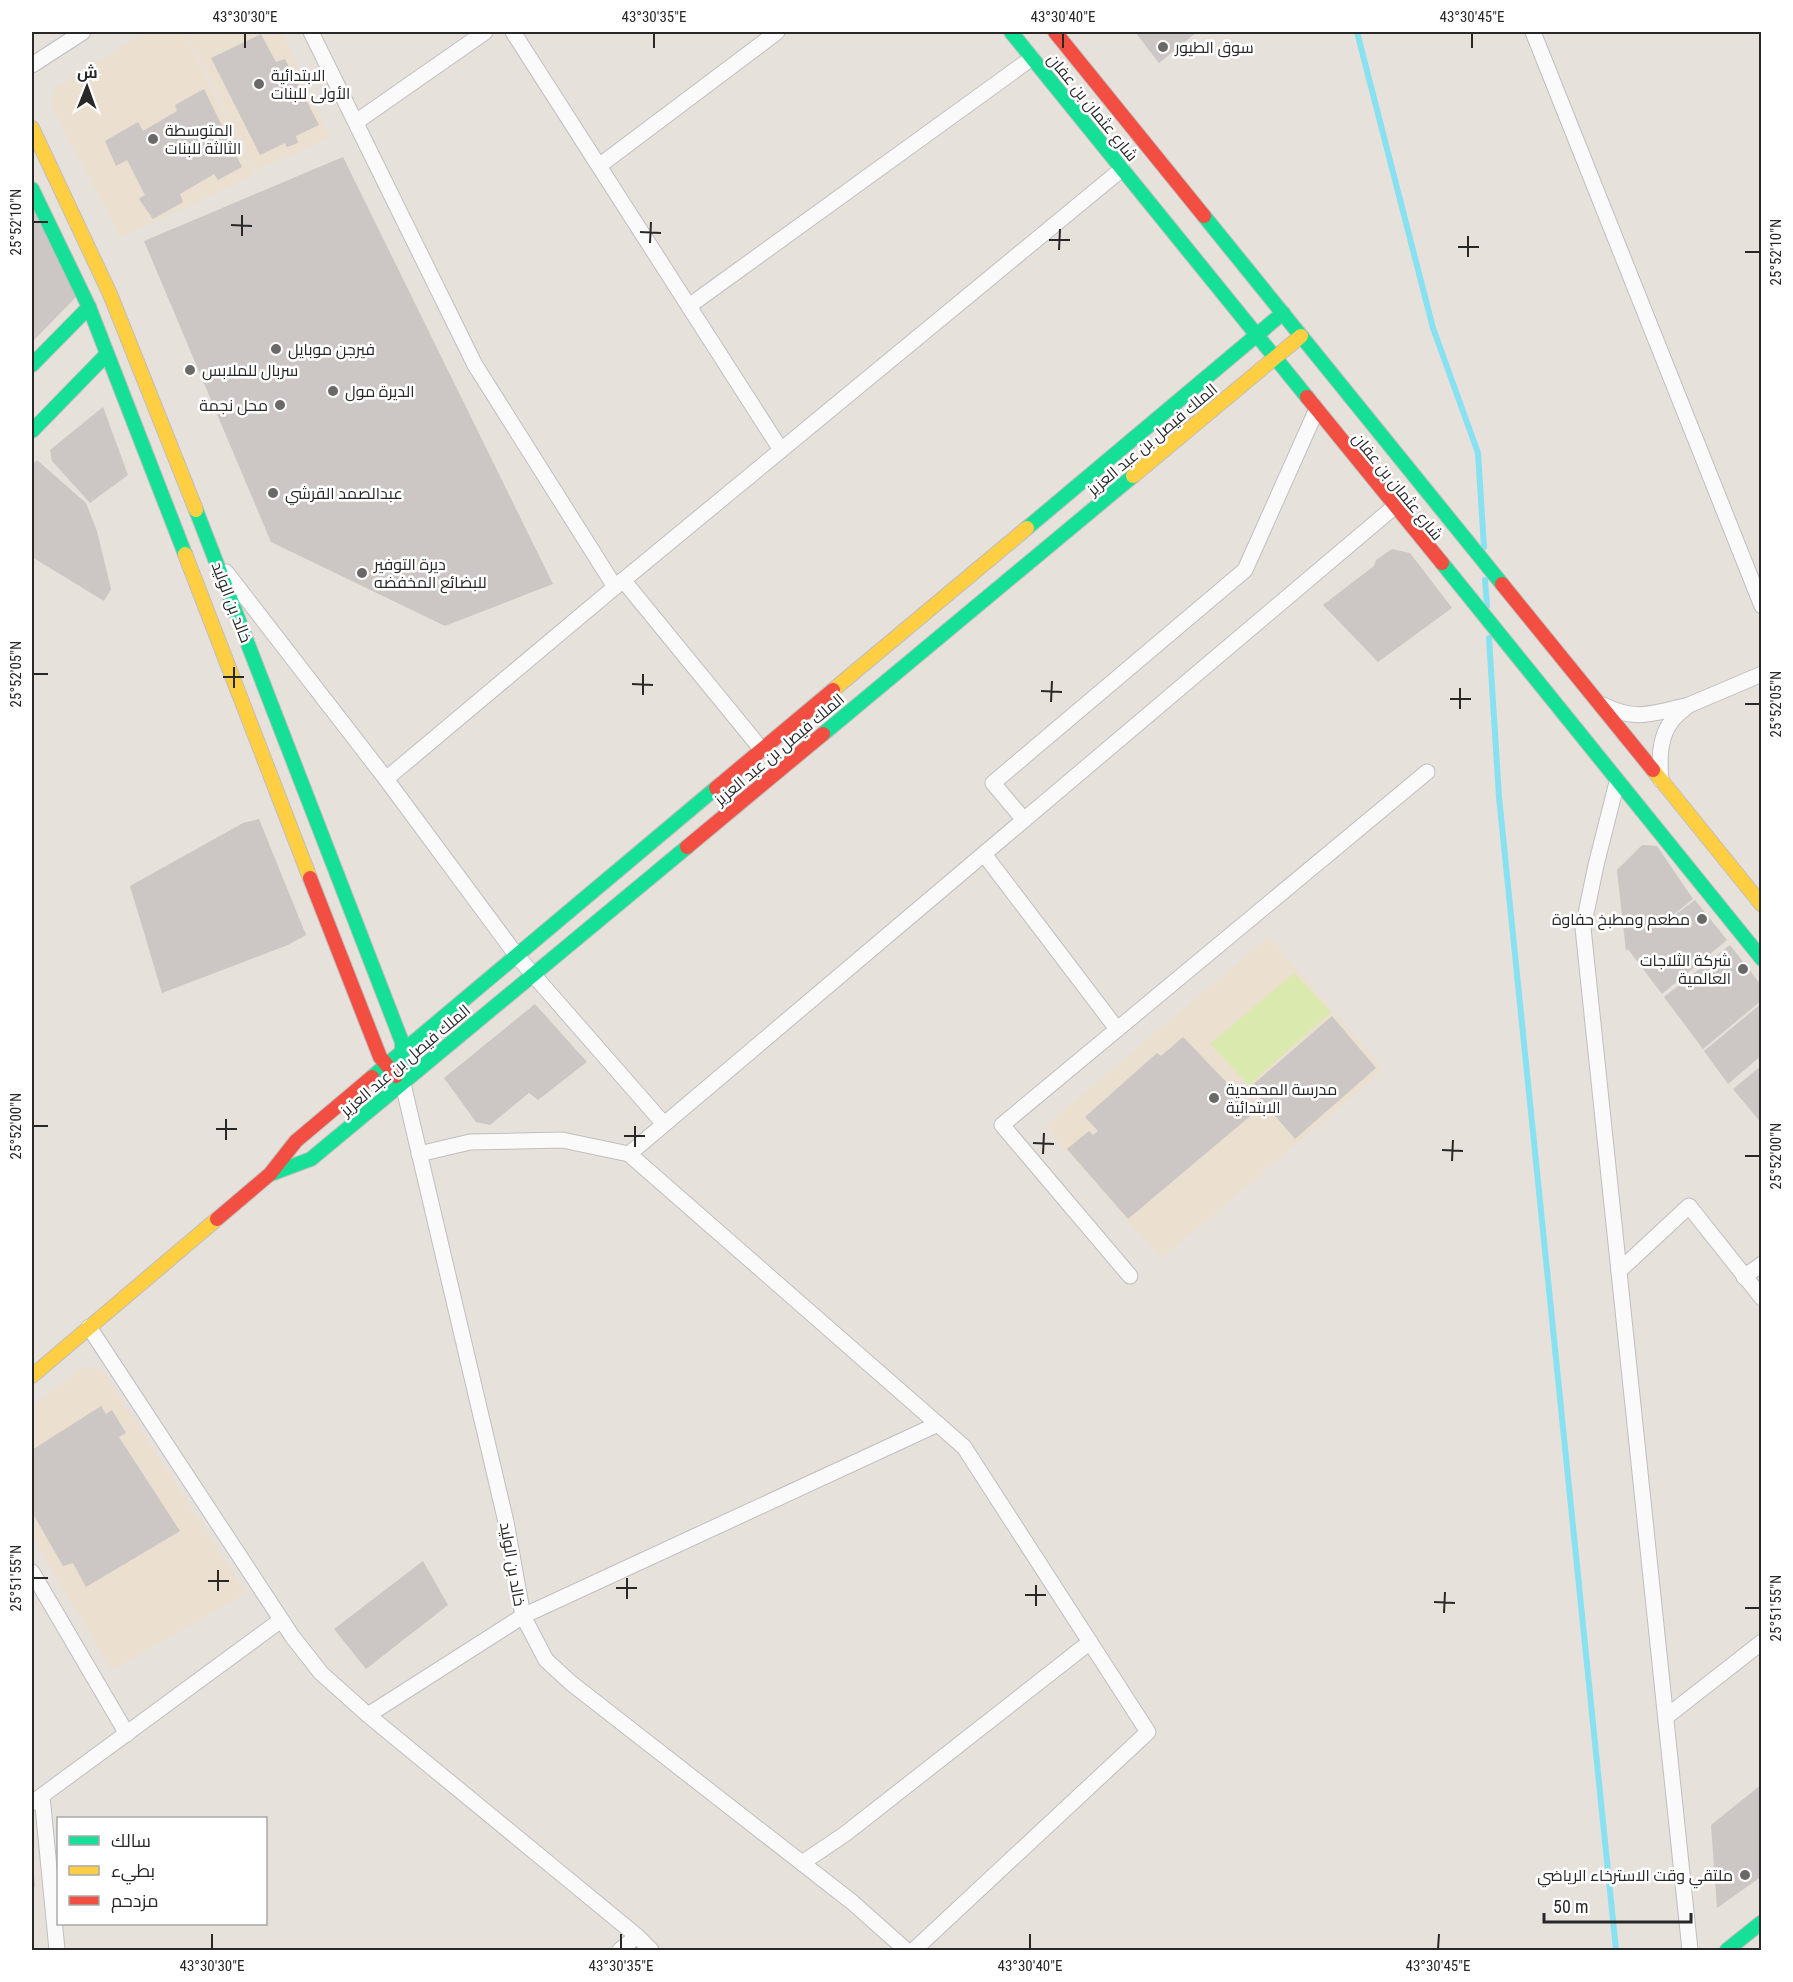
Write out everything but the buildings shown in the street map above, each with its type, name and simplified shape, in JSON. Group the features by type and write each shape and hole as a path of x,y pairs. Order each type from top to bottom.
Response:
{"street":[{"path":"32,65 82,32"},
{"path":"311,32 475,365 619,584 762,750"},
{"path":"356,122 484,32"},
{"path":"513,32 781,450"},
{"path":"599,166 777,32"},
{"name":"شارع عثمان بن عفان","path":"1011,32 1761,959"},
{"name":"شارع عثمان بن عفان","path":"1055,32 1761,905"},
{"path":"1533,32 1761,606"},
{"path":"689,306 1032,58"},
{"name":"خالد بن الوليد","path":"32,129 110,294 214,555 402,1042 402,1084 506,1522 523,1616 546,1660 571,1683 852,1902 906,1950"},
{"path":"386,779 1122,169"},
{"name":"خالد بن الوليد","path":"32,189 89,307 380,1057 402,1084"},
{"path":"32,365 89,307"},
{"name":"الملك فيصل بن عبد العزيز","path":"32,1376 270,1174 296,1141 1283,313"},
{"name":"الملك فيصل بن عبد العزيز","path":"270,1174 311,1159 1301,336"},
{"path":"32,431 107,354"},
{"path":"1024,820 993,783 1245,570 1316,411"},
{"path":"629,1154 1394,507"},
{"path":"214,555 386,779 517,956 664,1124"},
{"path":"1596,701 1617,712 1637,716 1689,705 1761,674"},
{"path":"1662,783 1659,761 1664,739 1670,723 1689,705"},
{"path":"1130,1276 1002,1125 1427,772"},
{"path":"1617,782 1583,928 1690,1950"},
{"path":"984,854 1117,1029"},
{"path":"419,1154 470,1142 562,1140 629,1154 964,1447 1148,1732 914,1950"},
{"path":"1619,1271 1689,1206 1761,1298"},
{"path":"1744,1277 1761,1264"},
{"path":"89,1327 281,1620 321,1673 368,1715 637,1936 651,1950"},
{"path":"368,1715 523,1616 938,1424"},
{"path":"32,1572 126,1734"},
{"path":"57,1950 37,1800 281,1620"},
{"path":"802,1863 845,1834 1090,1642"},
{"path":"1666,1717 1761,1642"},
{"path":"1726,1950 1761,1922"},
{"path":"620,1950 637,1936"}],"shaded area":[{"name":"المتوسطة الثالثة للبنات","path":"145,32 184,32 255,174 121,238 50,103 56,88"},
{"name":"الابتدائية الأولى للبنات","path":"186,32 282,32 330,137 256,171"},
{"name":"مدرسة المحمدية الابتدائية","path":"1269,936 1384,1070 1161,1259 1045,1126"},
{"path":"80,1368 101,1368 246,1593 112,1670 32,1537 32,1407"}],"green space":[{"path":"1294,973 1331,1012 1249,1085 1210,1044"}],"waterway":[{"path":"1357,32 1433,328 1478,453 1484,547"},
{"path":"1485,580 1487,606"},
{"path":"1489,638 1499,797 1616,1950"}],"traffic: fast":[{"path":"1011,32 1307,397"},
{"path":"32,189 89,307 185,554"},
{"path":"1204,216 1502,584"},
{"path":"32,365 89,307"},
{"path":"1027,528 1283,313"},
{"path":"32,431 107,354"},
{"path":"823,734 1133,476"},
{"path":"196,510 402,1042 402,1064"},
{"path":"1442,563 1762,959"},
{"path":"372,1077 716,788"},
{"path":"271,1174 311,1159 687,847"},
{"path":"1727,1950 1762,1922"}],"traffic: slow":[{"path":"32,128 110,294 196,510"},
{"path":"1133,476 1301,336"},
{"path":"833,690 1027,528"},
{"path":"185,554 310,878"},
{"path":"1653,770 1762,905"},
{"path":"32,1376 217,1219"}],"traffic: jam":[{"path":"1055,32 1204,216"},
{"path":"1307,397 1442,563"},
{"path":"1502,584 1653,770"},
{"path":"716,788 833,690"},
{"path":"687,847 823,734"},
{"path":"310,878 380,1057 396,1076"},
{"path":"217,1219 270,1174 296,1141 372,1077"}],"place":[{"name":"سوق الطيور","path":"1163,47"},
{"name":"الابتدائية الأولى للبنات","path":"259,84"},
{"name":"المتوسطة الثالثة للبنات","path":"153,139"},
{"name":"فيرجن موبايل","path":"276,349"},
{"name":"سربال للملابس","path":"190,370"},
{"name":"الديرة مول","path":"333,391"},
{"name":"محل نجمة","path":"280,405"},
{"name":"عبدالصمد القرشي","path":"273,493"},
{"name":"ديرة التوفير للبضائع المخفضه","path":"362,573"},
{"name":"مطعم ومطبخ حفاوة","path":"1702,919"},
{"name":"شركة الثلاجات العالمية","path":"1743,969"},
{"name":"مدرسة المحمدية الابتدائية","path":"1214,1098"},
{"name":"ملتقي وقت الاسترخاء الرياضي","path":"1745,1875"}]}
